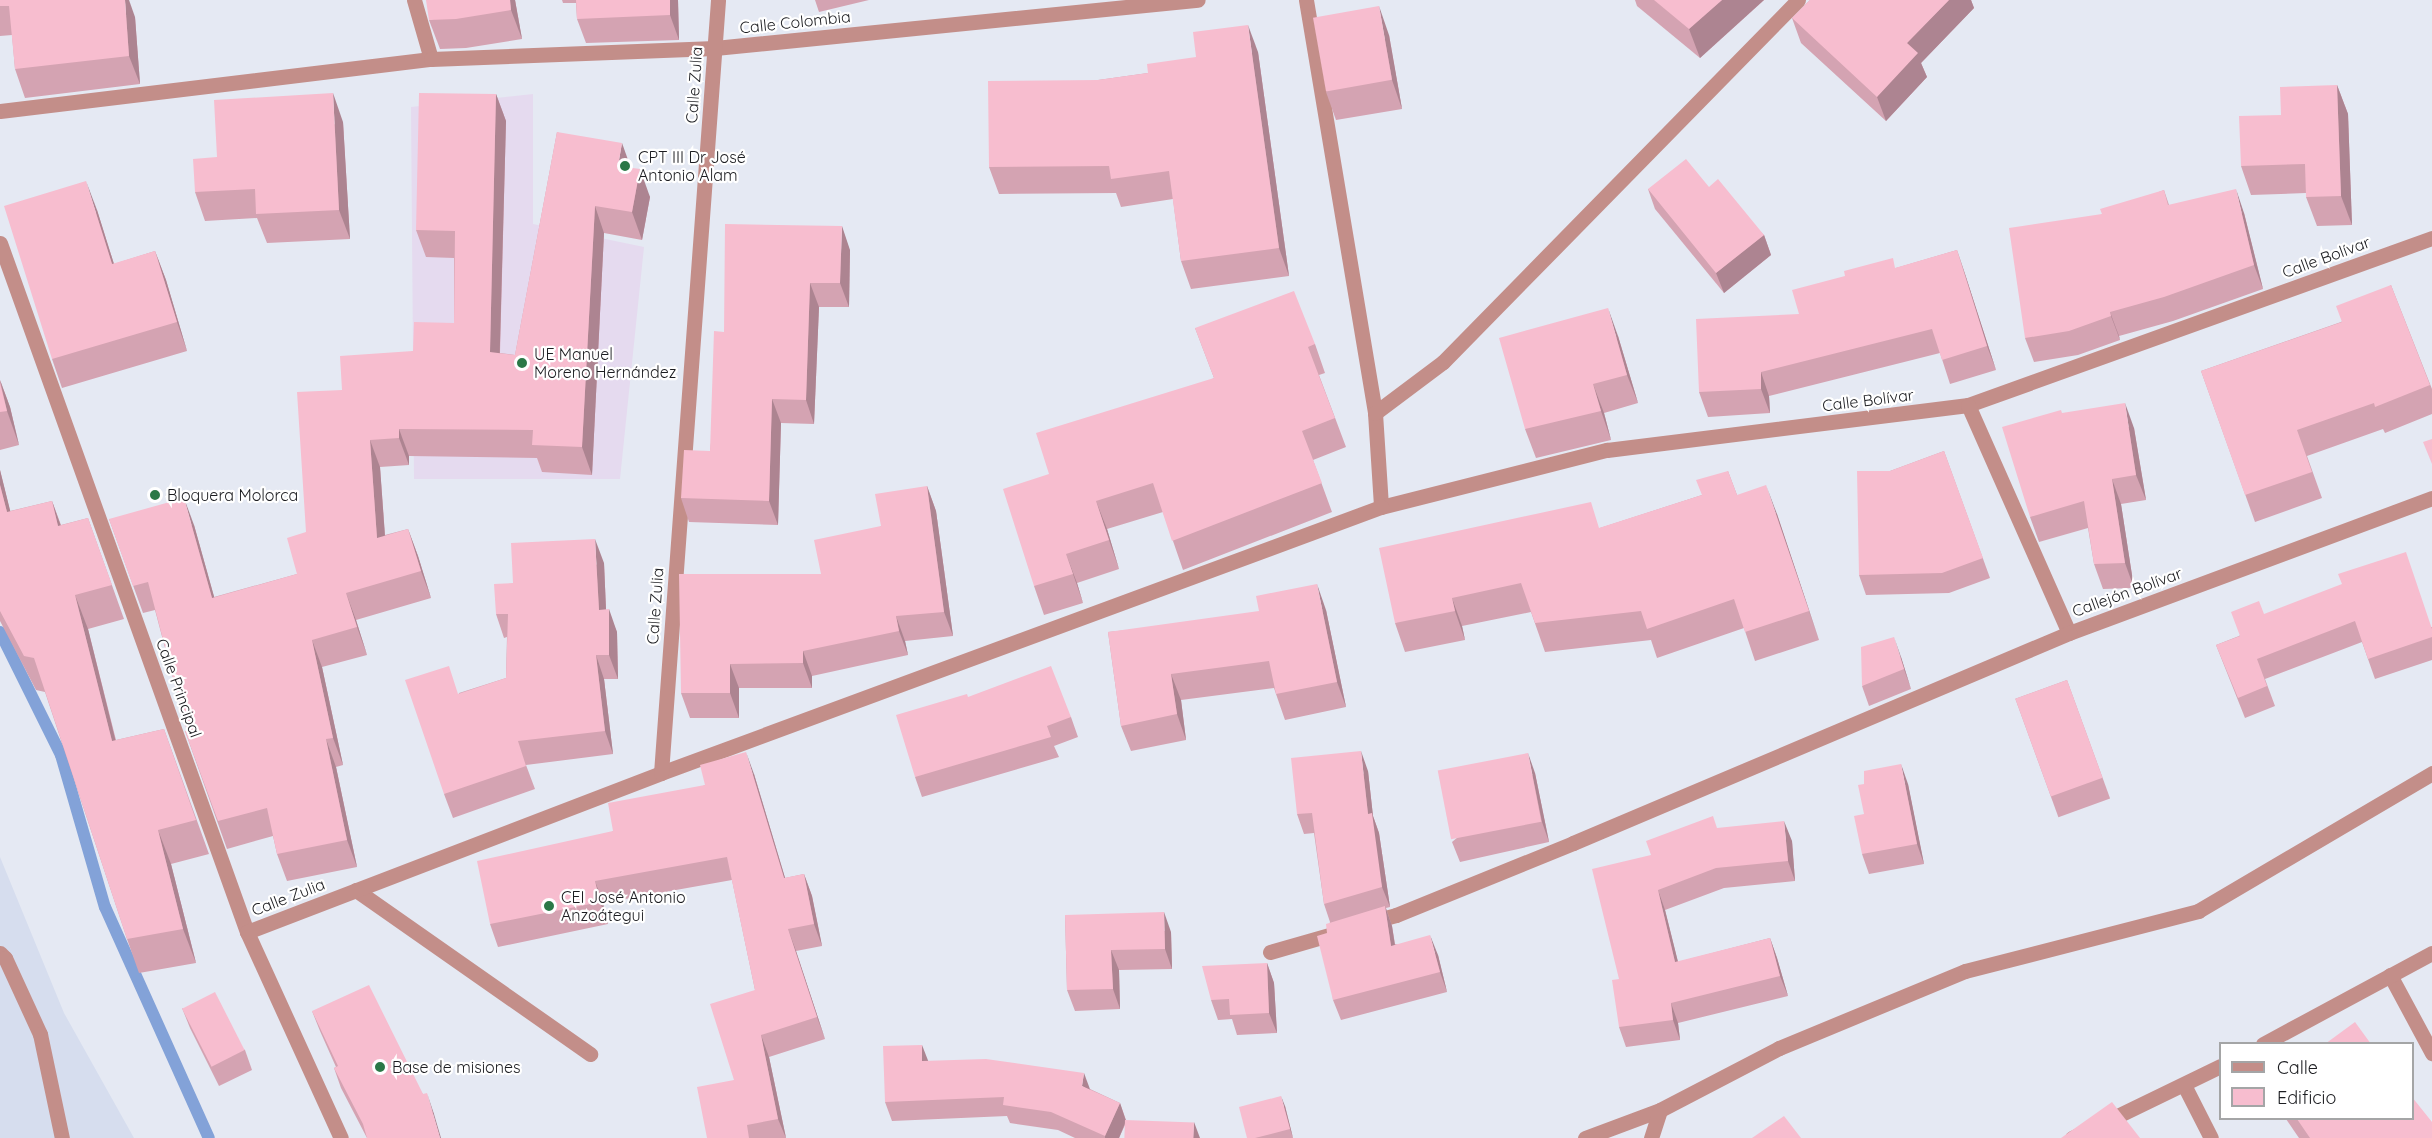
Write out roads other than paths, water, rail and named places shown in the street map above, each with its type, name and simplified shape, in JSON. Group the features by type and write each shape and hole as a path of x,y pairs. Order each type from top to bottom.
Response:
{"street":[{"path":"414,0 431,59"},
{"name":"Calle Zulia","path":"247,932 661,773 718,0"},
{"name":"Calle Colombia","path":"0,111 431,59 715,48 1198,0"},
{"path":"1306,0 1375,413 1381,507"},
{"path":"1375,413 1443,362 1798,0"},
{"name":"Calle Bolívar","path":"661,773 1381,507 1608,450 1968,405 2432,237"},
{"name":"Calle Principal","path":"0,243 247,932 341,1138"},
{"name":"Callejón Bolívar","path":"1968,405 2069,633 2432,498"},
{"path":"1270,952 1396,915 1573,843 2069,633"},
{"path":"1585,1138 1660,1110 1779,1048 1965,971 2199,911 2432,773"},
{"path":"356,890 590,1054"},
{"path":"0,953 5,958 40,1034 62,1138"},
{"path":"2267,1042 2432,953"},
{"path":"2390,975 2432,1053"},
{"path":"2072,1138 2184,1086 2219,1067"},
{"path":"2184,1086 2211,1138"},
{"path":"1651,1138 1660,1110"}],"waterway":[{"path":"0,632 61,755 105,907 209,1138"}],"place":[{"name":"CPT III Dr José Antonio Alam","path":"625,166"},
{"name":"UE Manuel Moreno Hernández","path":"522,363"},
{"name":"Bloquera Molorca","path":"155,495"},
{"name":"CEI José Antonio Anzoátegui","path":"549,906"},
{"name":"Base de misiones","path":"380,1067"}]}
